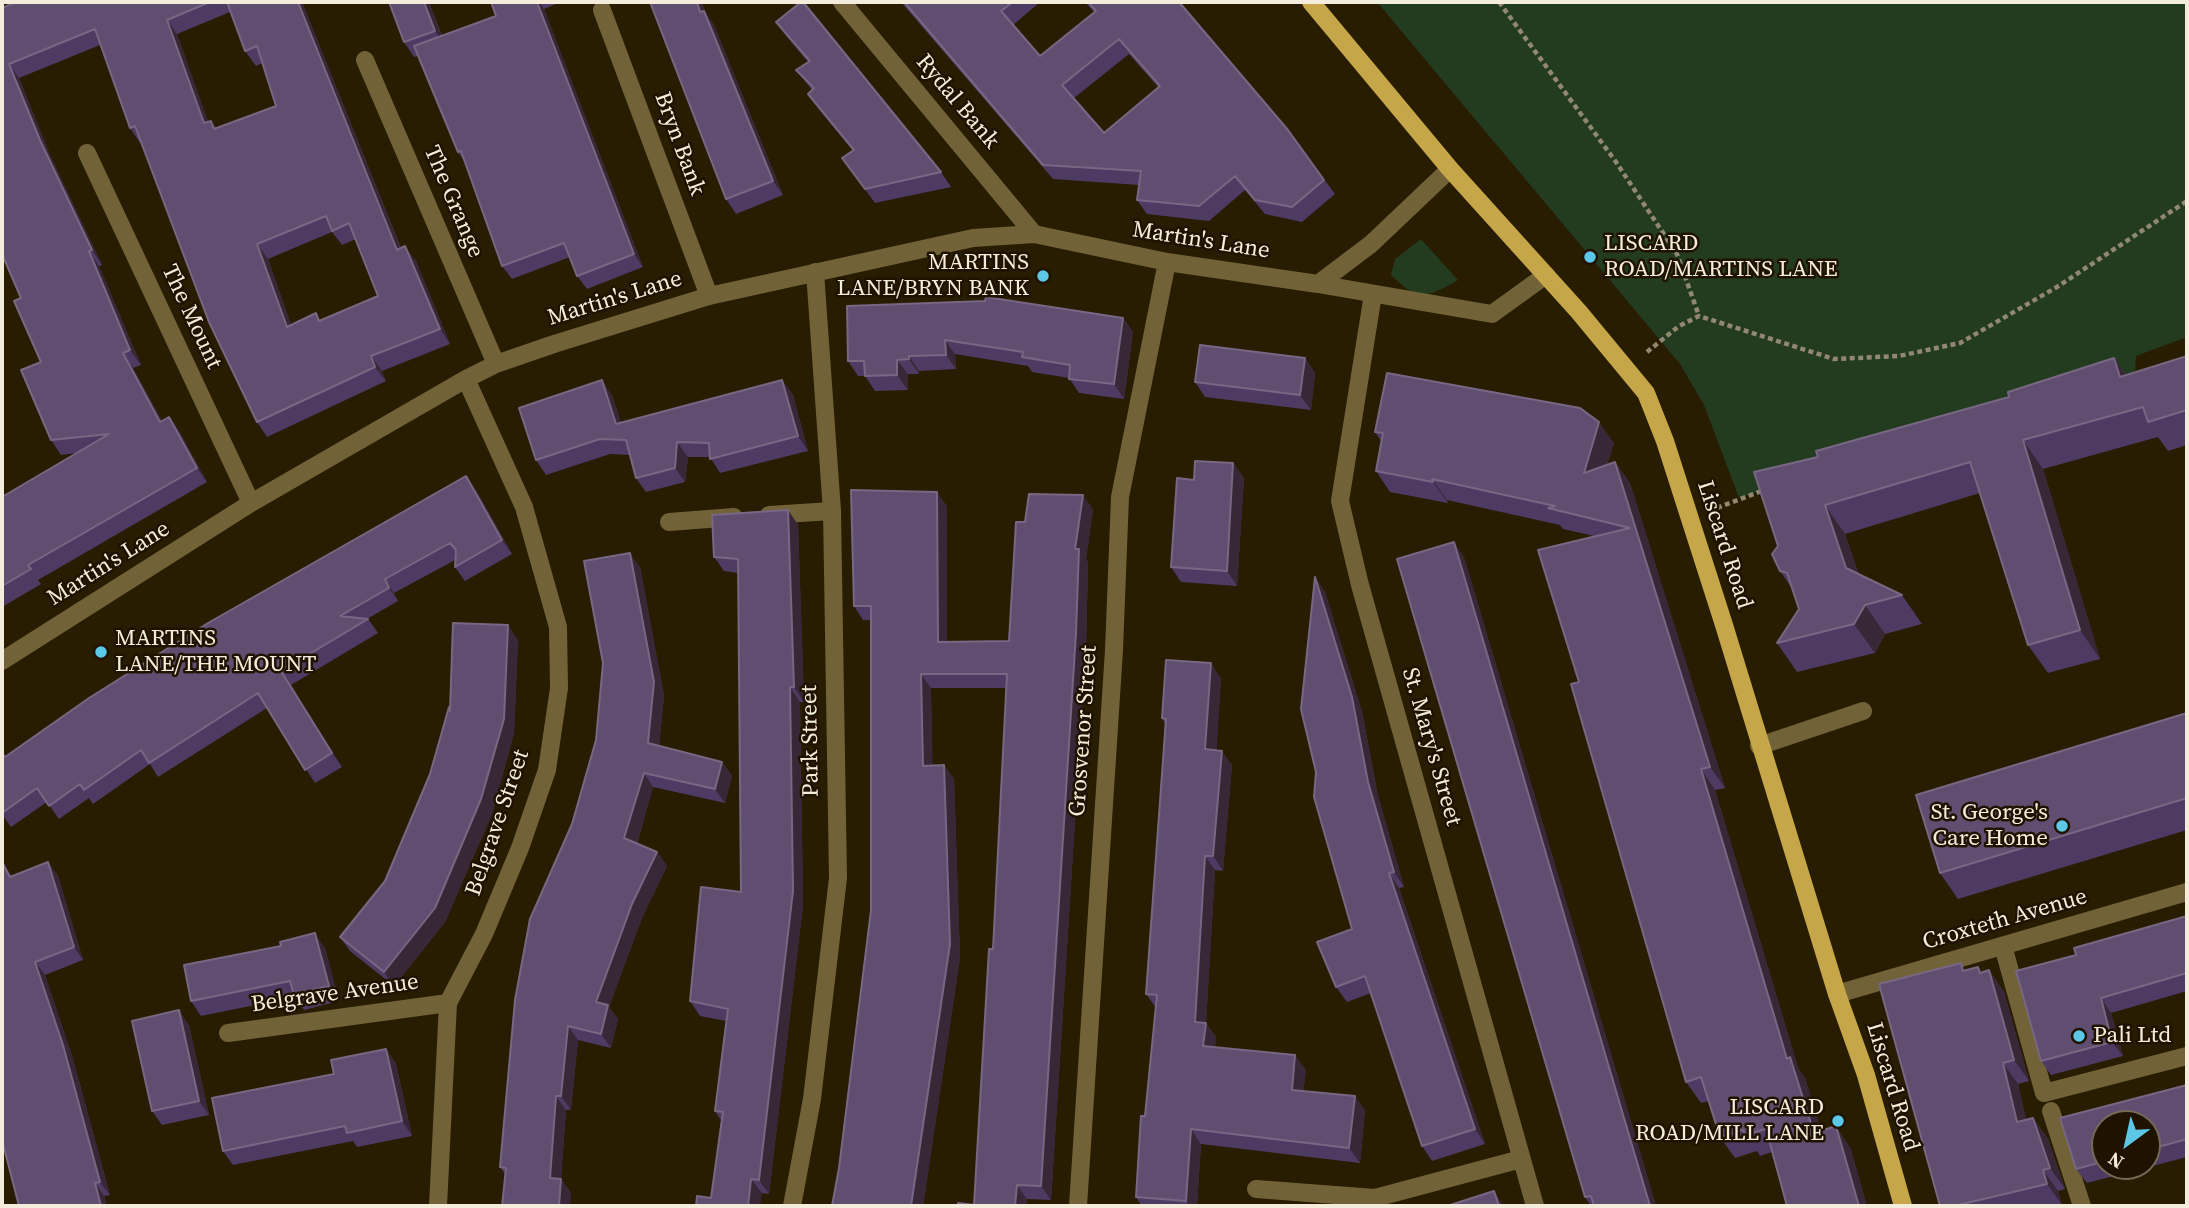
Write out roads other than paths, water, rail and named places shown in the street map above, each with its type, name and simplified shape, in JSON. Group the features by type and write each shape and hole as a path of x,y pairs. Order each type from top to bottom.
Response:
{"main road":[{"name":"Liscard Road","path":"1311,2 1450,169 1546,275 1646,393 1690,519 1837,994 1866,1075 1903,1206"}],"street":[{"name":"Rydal Bank","path":"842,2 1034,234"},
{"name":"Bryn Bank","path":"603,10 709,296"},
{"name":"The Grange","path":"365,60 496,364"},
{"name":"The Mount","path":"87,153 251,503"},
{"path":"1318,284 1371,244 1450,169"},
{"name":"Martin's Lane","path":"2,661 251,503 466,379 496,364 709,296 973,238 1034,234 1167,262 1318,284 1492,314 1546,275"},
{"name":"Grosvenor Street","path":"1078,1206 1114,650 1120,497 1167,262"},
{"name":"Park Street","path":"792,1206 812,1099 838,878 832,511 815,272"},
{"name":"St. Mary's Street","path":"1373,294 1340,501 1364,598 1535,1206"},
{"name":"Belgrave Street","path":"438,1206 448,1003 484,934 520,848 547,770 559,688 558,627 524,507 466,379"},
{"path":"669,522 832,511"},
{"path":"1759,746 1863,711"},
{"name":"Croxteth Avenue","path":"1837,994 2187,892"},
{"path":"2003,946 2044,1093 2187,1056"},
{"name":"Belgrave Avenue","path":"228,1033 448,1003"},
{"path":"2052,1111 2082,1206"},
{"path":"1256,1189 1375,1198 1521,1159"}],"place":[{"name":"LISCARD ROAD/MARTINS LANE","path":"1590,257"},
{"name":"MARTINS LANE/BRYN BANK","path":"1043,276"},
{"name":"MARTINS LANE/THE MOUNT","path":"101,652"},
{"name":"St. George's Care Home","path":"2062,826"},
{"name":"Pali Ltd","path":"2079,1036"},
{"name":"LISCARD ROAD/MILL LANE","path":"1838,1121"}]}
